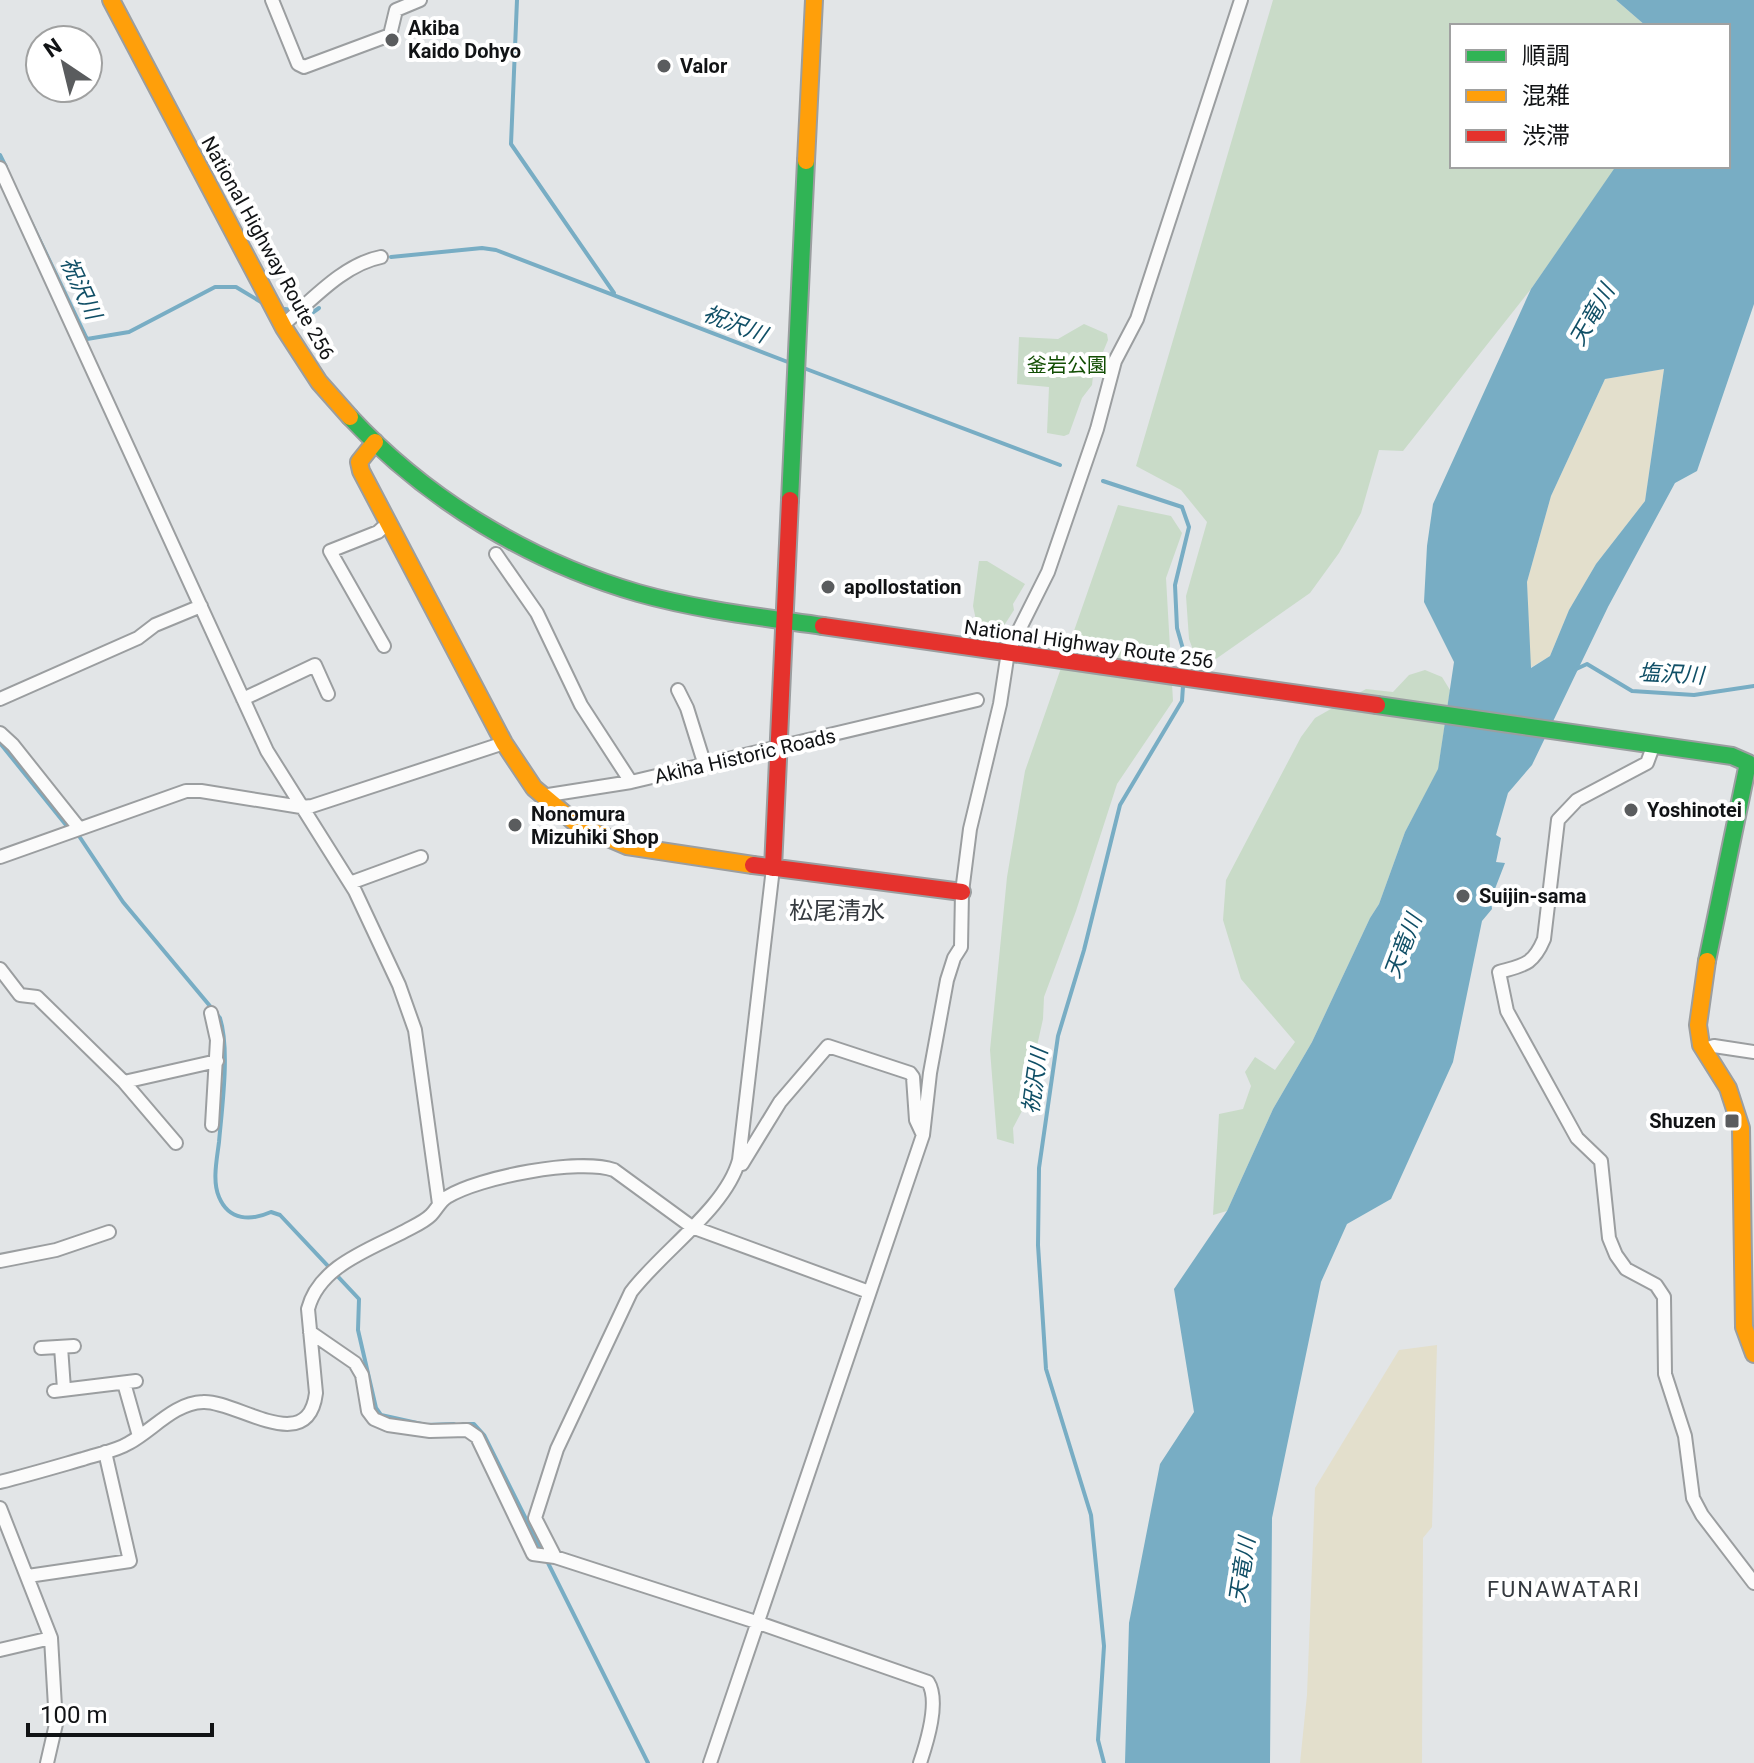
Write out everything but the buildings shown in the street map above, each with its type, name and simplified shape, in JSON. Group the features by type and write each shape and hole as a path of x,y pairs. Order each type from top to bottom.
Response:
{"main road":[{"name":"National Highway Route 256","path":"111,0 268,296 285,317 331,398 375,442 441,495 500,534 562,565 664,599 786,620 1654,744 1732,756 1751,763 1705,972 1698,1025 1704,1049 1728,1088 1741,1128 1744,1327 1754,1354"},
{"path":"773,868 814,0"},
{"path":"375,442 359,462 361,471 504,743 527,780 578,825 627,846 962,892"}],"street":[{"path":"272,0 298,64 304,67 390,35 396,10 420,0"},
{"path":"710,1763 923,1135 930,1073 947,980 961,947 962,892 970,829 1013,653 1048,572 1097,429 1115,361 1137,319 1241,0"},
{"path":"0,168 267,751 367,913 411,1015 439,1204"},
{"path":"285,317 354,267 381,257"},
{"path":"384,646 330,551 378,532 388,523"},
{"name":"Akiha Historic Roads","path":"496,554 537,613 581,705 631,782 977,700"},
{"path":"0,699 138,638 155,625 201,606"},
{"path":"243,699 315,665 328,694"},
{"path":"678,690 702,756 708,764"},
{"path":"0,733 79,828"},
{"path":"0,857 186,791 301,807 504,743"},
{"path":"1654,744 1647,763 1577,800 1558,820 1544,939 1538,954 1528,964 1499,972 1507,1011 1577,1138 1601,1161 1609,1238 1616,1255 1626,1269 1656,1285 1664,1297 1665,1374 1685,1436 1693,1498 1702,1515 1754,1583"},
{"path":"542,796 631,782"},
{"path":"350,883 421,857"},
{"path":"736,1174 773,868"},
{"path":"0,969 20,995 37,997 124,1082 176,1143"},
{"path":"211,1013 217,1040 212,1125"},
{"path":"547,1556 535,1518 557,1449 631,1292 724,1192 780,1102 828,1046 910,1073 913,1077 916,1120 923,1135"},
{"path":"1704,1049 1714,1046 1754,1052"},
{"path":"124,1082 217,1061"},
{"path":"0,1482 128,1444 189,1404 206,1401 276,1424 293,1423 306,1417 316,1393 308,1309 312,1295 332,1271 428,1218 451,1195 502,1178 543,1170 600,1165 614,1170 692,1227 869,1292"},
{"path":"0,1261 56,1250 109,1232"},
{"path":"310,1332 355,1363 362,1375 368,1411 374,1419 388,1425 430,1431 467,1430 477,1437 533,1554 756,1622 930,1684 933,1697 930,1733 920,1763"},
{"path":"41,1348 68,1346 59,1390 130,1382 139,1436"},
{"path":"28,1576 130,1561 105,1452"},
{"path":"0,1508 51,1638 56,1724 47,1763"},
{"path":"0,1650 51,1638"}],"green space":[{"path":"1273,0 1616,0 1644,24 1450,24 1450,168 1615,168 1531,289 1403,451 1379,450 1361,513 1339,553 1310,593 1213,661 1196,658 1189,639 1186,596 1207,522 1181,490 1136,466"},
{"name":"釜岩公園","path":"1084,324 1107,334 1108,340 1092,385 1082,398 1069,434 1047,433 1049,387 1017,384 1019,337 1058,339"},
{"path":"1118,505 1171,516 1182,533 1166,578 1173,701 1117,784 1044,997 1043,1019 1023,1109 1013,1128 1014,1144 997,1139 990,1050 1007,877 1025,771"},
{"path":"979,561 987,561 1025,584 1013,604 1014,610 996,638 979,634 973,606"},
{"path":"1425,670 1442,677 1450,690 1438,770 1405,832 1379,904 1312,1042 1273,1109 1227,1211 1213,1215 1219,1114 1243,1109 1251,1086 1245,1072 1255,1057 1275,1070 1295,1042 1241,979 1223,920 1226,880 1301,737 1315,718 1366,689 1393,692 1409,675"}],"sand":[{"path":"1664,369 1645,501 1596,564 1569,610 1550,656 1530,668 1527,582 1551,496 1605,379"},
{"path":"1437,1345 1432,1527 1423,1538 1422,1763 1300,1763 1307,1695 1315,1488 1399,1350"}],"water":[{"name":"天竜川","path":"1616,0 1754,0 1754,304 1697,471 1675,483 1608,607 1532,765 1508,793 1496,835 1501,838 1496,862 1505,863 1491,899 1492,909 1482,921 1453,1062 1391,1199 1347,1224 1321,1282 1272,1518 1270,1763 1125,1763 1129,1623 1160,1464 1194,1412 1174,1289 1227,1211 1273,1109 1312,1042 1379,904 1405,832 1438,769 1454,662 1424,602 1433,504 1531,289 1615,168 1730,168 1730,24 1644,24","holes":["1664,369 1645,501 1596,564 1569,610 1550,656 1531,668 1527,582 1551,496 1605,379"]}],"waterway":[{"path":"517,0 511,144 614,293"},
{"name":"祝沢川","path":"0,155 6,167"},
{"name":"祝沢川","path":"31,222 87,339 129,332 215,287 236,287 261,302"},
{"name":"祝沢川","path":"391,257 482,248 496,250 793,364"},
{"name":"祝沢川","path":"285,309 312,313 319,308"},
{"name":"祝沢川","path":"801,367 1060,465"},
{"name":"祝沢川","path":"1103,481 1182,507 1189,527 1175,585 1177,628 1185,656 1184,669"},
{"name":"塩沢川","path":"1574,670 1587,664 1632,691 1694,695 1754,686"},
{"name":"祝沢川","path":"1104,1763 1098,1740 1104,1646 1091,1515 1046,1369 1038,1245 1039,1168 1058,1036 1084,950 1120,805 1182,701 1183,686"},
{"path":"0,743 66,825"},
{"path":"79,836 123,902 220,1018 225,1062 215,1177 223,1205 241,1217 256,1217 271,1212 280,1215 359,1299 358,1330 376,1408 381,1415 426,1425 454,1424"},
{"path":"463,1424 474,1424 484,1435 648,1763"}],"traffic: fast":[{"path":"790,500 806,161"},
{"path":"350,417 380,447 446,501 519,545 558,564 661,599 823,626"},
{"path":"1377,705 1732,756 1748,763 1707,961"}],"traffic: slow":[{"path":"111,0 284,328 319,382 350,417"},
{"path":"806,161 814,0"},
{"path":"375,442 359,462 361,471 504,743 534,788 578,825 627,846 753,865"},
{"path":"1707,961 1698,1025 1701,1045 1728,1088 1741,1128 1744,1327 1754,1354"}],"traffic: jam":[{"path":"773,868 790,500"},
{"path":"823,626 1377,705"},
{"path":"753,865 962,892"}],"place":[{"name":"Akiba Kaido Dohyo","path":"392,40"},
{"name":"Valor","path":"664,66"},
{"name":"apollostation","path":"828,587"},
{"name":"Yoshinotei","path":"1631,810"},
{"name":"Nonomura Mizuhiki Shop","path":"515,825"},
{"name":"Suijin-sama","path":"1463,896"},
{"name":"Shuzen","path":"1732,1121"}],"district":[{"name":"松尾清水","path":"837,911"},
{"name":"FUNAWATARI","path":"1564,1589"}]}
